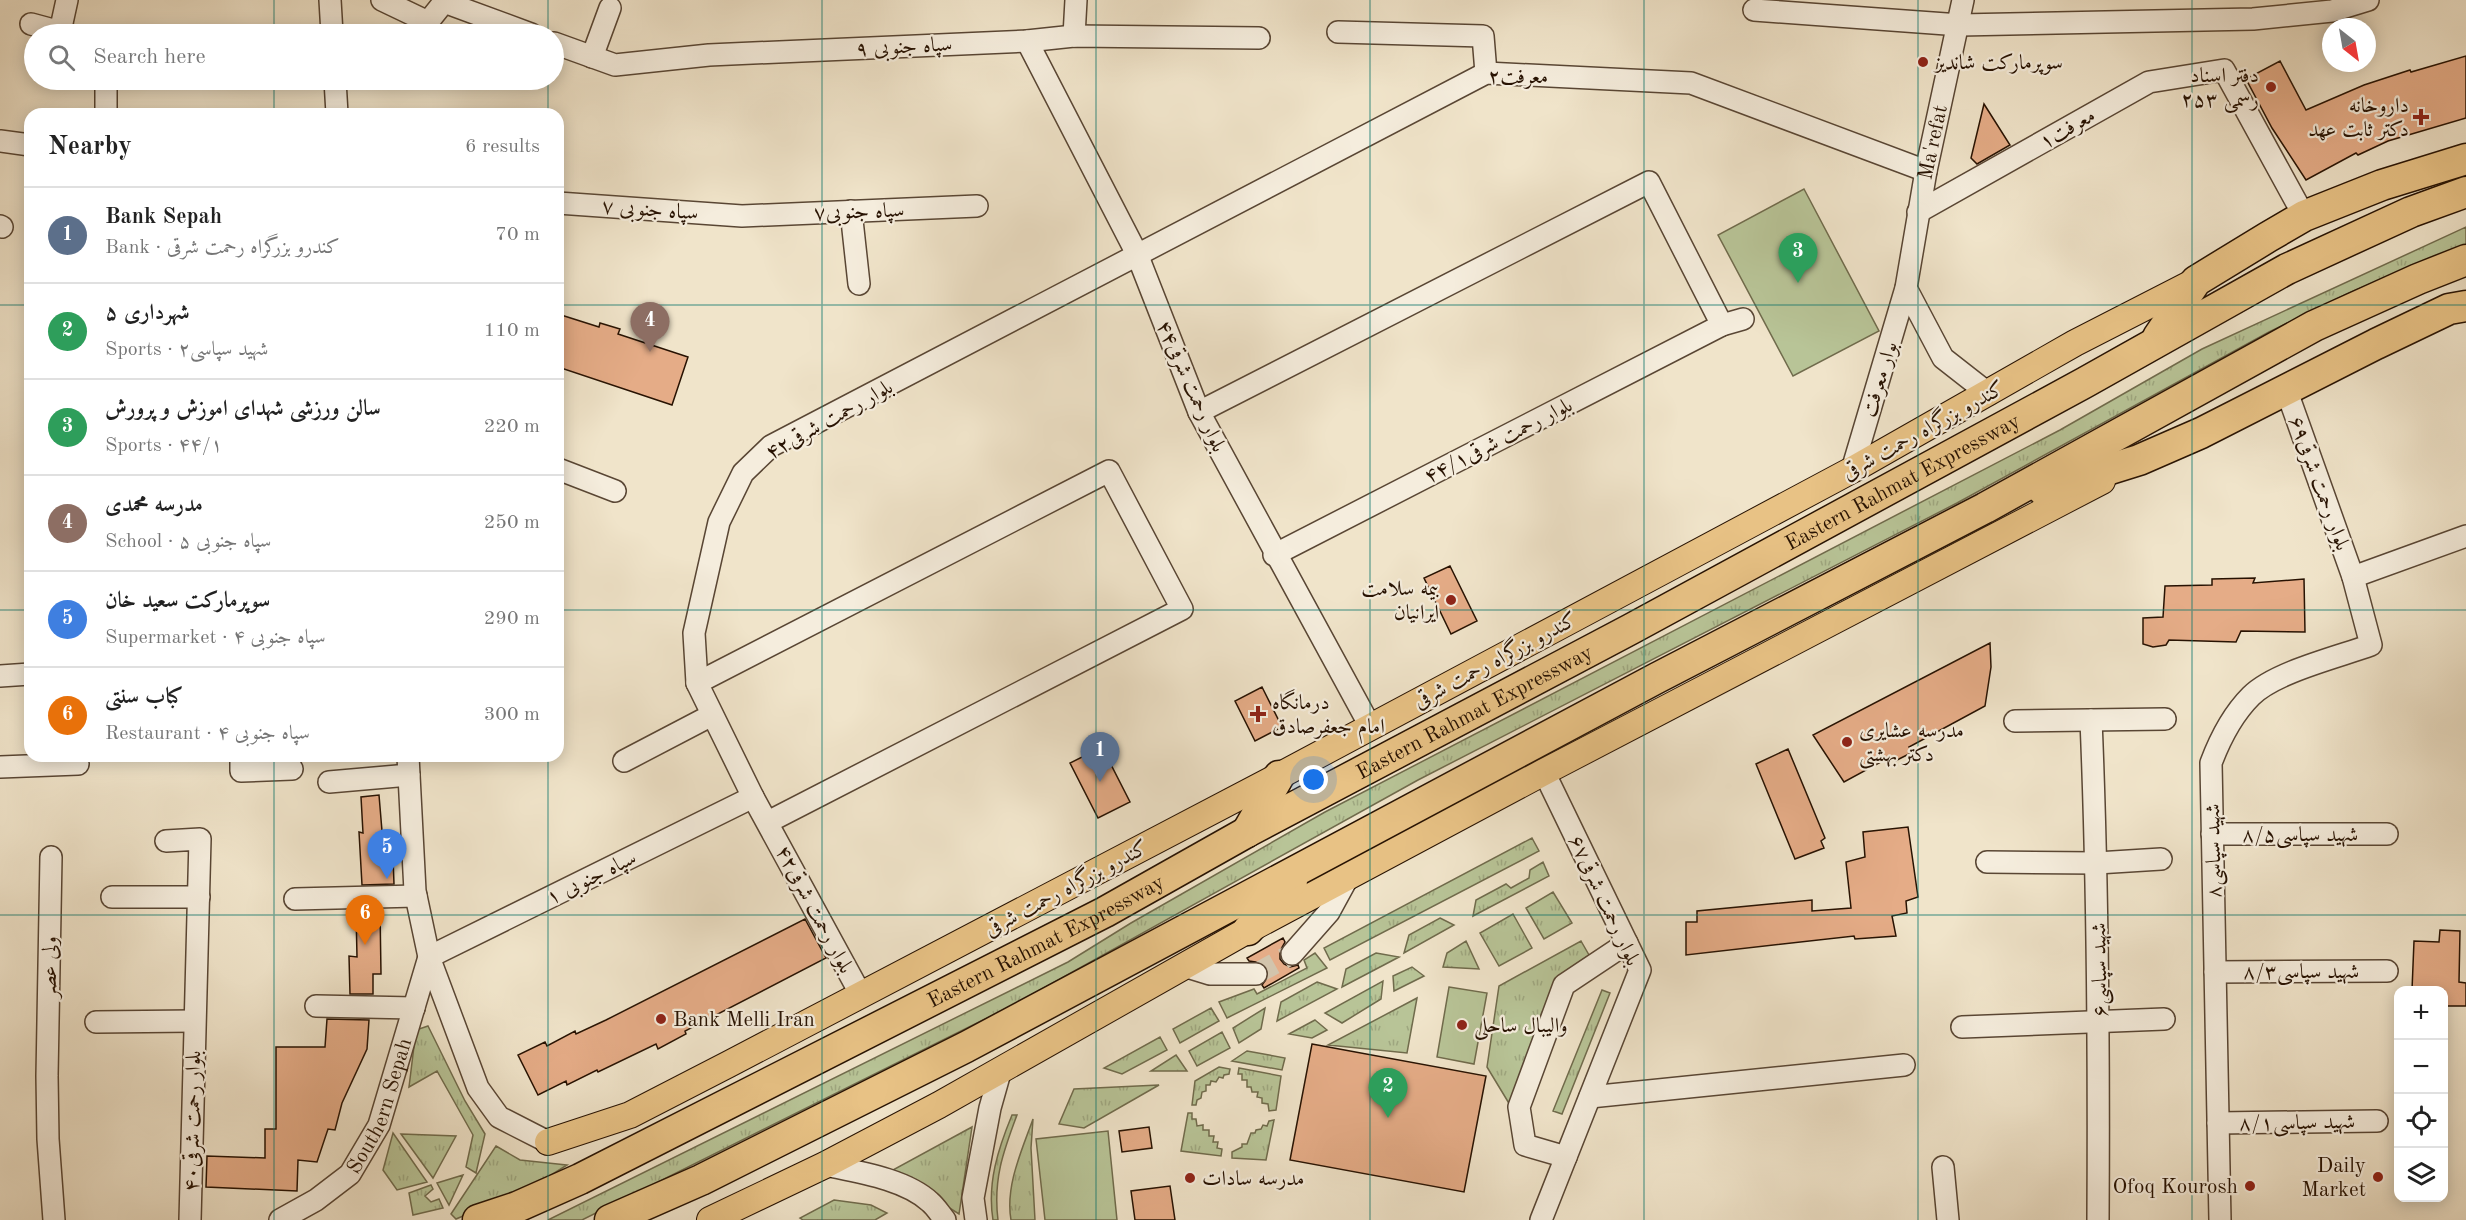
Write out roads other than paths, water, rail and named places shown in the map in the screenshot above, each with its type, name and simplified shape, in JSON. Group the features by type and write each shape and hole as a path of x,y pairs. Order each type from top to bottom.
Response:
{"highway":[{"path":"2153,344 2196,281 2304,216 2382,185 2466,159"},
{"name":"Eastern Rahmat Expressway","path":"478,1220 517,1207 580,1179 1105,912 1247,832 1631,629 2287,269 2411,212 2466,192"},
{"path":"610,1220 700,1180 966,1047 1668,672 1985,508 2314,326 2466,260"},
{"path":"2196,281 2287,269"},
{"path":"1985,508 2139,460 2201,433 2449,309 2466,306"},
{"path":"1247,832 1279,776"},
{"path":"1248,930 1305,866"}],"main road":[{"name":"کندرو بزرگراه رحمت شرقی","path":"548,1142 630,1115 861,995 1279,776 1852,470 2075,343 2196,281"},
{"path":"710,1220 825,1165 1248,930 2139,460"}],"street":[{"path":"65,24 67,0"},
{"path":"330,0 331,24"},
{"path":"382,0 428,22 444,2 504,24"},
{"path":"1074,36 1076,0"},
{"name":"Ma'refat","path":"1906,288 1926,171 1960,25 1963,0"},
{"path":"1754,10 1960,25 2253,19 2332,11 2368,0"},
{"path":"591,57 610,8"},
{"path":"1338,32 1483,36 1486,73"},
{"name":"۹ سپاه جنوبی","path":"564,47 615,66 709,55 1027,41 1074,36 1259,38"},
{"name":"۴۴بلوار رحمت شرقی","path":"1027,41 1137,254 1199,412 1274,555 1370,726"},
{"name":"معرفت۱","path":"1918,212 2149,82 2224,70 2304,216"},
{"name":"معرفت۲","path":"1137,254 1486,73 1691,83 1926,171"},
{"path":"106,90 106,108"},
{"path":"336,90 337,108"},
{"path":"0,141 24,144"},
{"path":"1199,412 1649,182 1722,325"},
{"name":"۷ سپاه جنوبی","path":"564,203 742,216"},
{"name":"سپاه جنوبی۷","path":"742,216 976,206"},
{"path":"851,211 859,284"},
{"name":"بلوار رحمت شرقی۴۲","path":"861,995 753,797 697,683 694,633 719,522 743,473 771,446 1137,254"},
{"path":"1906,288 1943,358 1989,394"},
{"name":"بوار معرفت","path":"1852,470 1906,288"},
{"name":"بلوار رحمت شرقی۴۴/۱","path":"1274,555 1722,325 1743,318"},
{"name":"بلوار رحمت شرقی۶۹","path":"2286,389 2353,577"},
{"path":"564,471 615,491"},
{"path":"697,683 1109,471 1177,599 1182,609 768,822"},
{"path":"2353,577 2466,536"},
{"name":"شهید سپاسی۸","path":"2220,1220 2211,763 2221,738 2252,695 2271,681 2371,645 2353,577"},
{"path":"0,676 24,674"},
{"path":"624,762 712,715"},
{"path":"2015,721 2165,719"},
{"name":"شهید سپاسی۶","path":"2091,720 2100,1022 2098,1220"},
{"path":"0,767 31,762"},
{"path":"51,762 78,764"},
{"path":"241,762 242,771 292,769"},
{"path":"329,782 409,765"},
{"name":"Southern Sepah","path":"409,765 416,896 429,957 478,1088 499,1117 548,1142"},
{"name":"بلوار رحمت شرقی۶۷","path":"1541,1220 1640,970 1544,772"},
{"name":"۱ سپاه جنوبی","path":"429,957 753,797"},
{"name":"شهید سپاسی۸/۵","path":"2212,834 2387,834"},
{"name":"بلوار رحمت شرقی۴۰","path":"166,841 200,839 190,1220"},
{"name":"ولی عصر","path":"51,857 47,1077 48,1139 54,1220"},
{"path":"1988,862 2097,863 2161,859"},
{"path":"1292,954 1329,912 1347,879"},
{"path":"295,899 416,896"},
{"path":"112,897 198,897"},
{"path":"1566,1157 1525,1145 1519,1107 1564,985 1628,943"},
{"name":"Southern Sepah","path":"280,1220 316,1200 350,1174 379,1125 429,957"},
{"path":"1184,966 1209,974 1256,974"},
{"name":"شهید سپاسی۸/۳","path":"2215,972 2387,971"},
{"path":"316,1006 414,1008"},
{"path":"1962,1027 2164,1018"},
{"path":"96,1022 194,1021"},
{"path":"1590,1097 1904,1065"},
{"path":"976,1220 973,1198 990,1108 1001,1069"},
{"name":"شهید سپاسی۸/۱","path":"2218,1123 2377,1121"},
{"path":"825,1165 878,1177 915,1191 931,1202 945,1220"},
{"path":"1943,1167 1948,1220"}],"tunnel":[{"path":"1256,974 1292,954"}],"place":[{"name":"سوپرمارکت شاندیز","path":"1923,62"},
{"name":"دفتر اسناد رسمی ۲۵۳","path":"2271,87"},
{"name":"داروخانه دکتر ثابت عهد","path":"2421,117"},
{"name":"سالن ورزشی شهدای اموزش و پرورش","path":"1798,283"},
{"name":"مدرسه محمدی","path":"650,352"},
{"name":"بیمه سلامت ایرانیان","path":"1451,600"},
{"name":"درمانگاه امام جعفرصادق","path":"1258,714"},
{"name":"مدرسه عشایری دکتر بهشتی","path":"1847,742"},
{"name":"Bank Sepah","path":"1100,782"},
{"name":"سوپرمارکت سعید خان","path":"387,879"},
{"name":"کباب سنتی","path":"365,945"},
{"name":"Bank Melli Iran","path":"661,1019"},
{"name":"والیبال ساحلی","path":"1462,1025"},
{"name":"شهرداری ۵","path":"1388,1118"},
{"name":"Daily Market","path":"2378,1177"},
{"name":"مدرسه سادات","path":"1190,1178"},
{"name":"Ofoq Kourosh","path":"2250,1186"}]}
